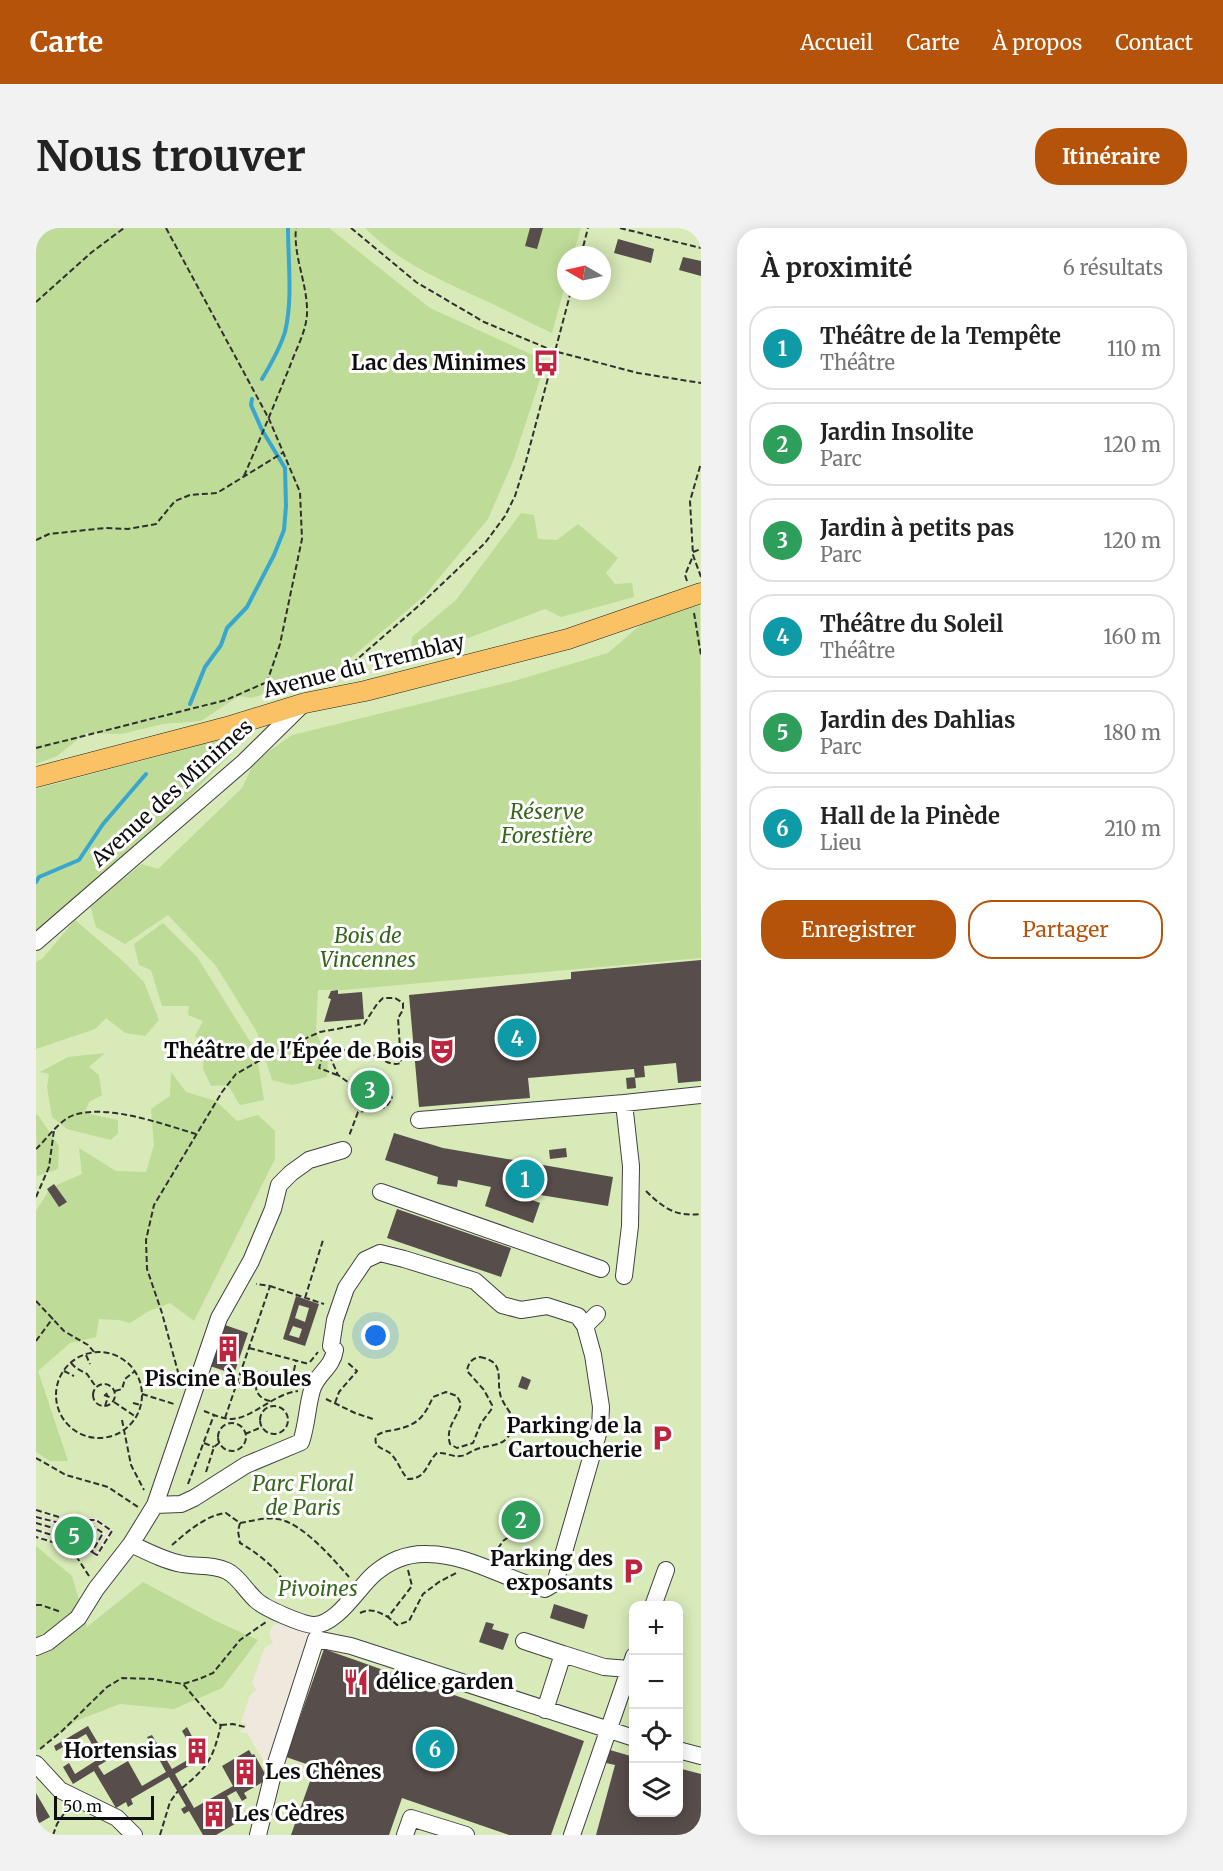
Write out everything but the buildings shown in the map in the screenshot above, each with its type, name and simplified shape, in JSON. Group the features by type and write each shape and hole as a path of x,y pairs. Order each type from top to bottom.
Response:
{"main road":[{"name":"Avenue du Tremblay","path":"36,777 227,727 305,703 365,691 568,639 695,601"}],"lane":[{"name":"Avenue des Minimes","path":"36,942 244,762 305,703"},
{"path":"419,1120 701,1095"},
{"path":"624,1103 631,1166 630,1226 624,1276"},
{"path":"36,1647 48,1642 78,1618 151,1512 219,1318 241,1281 273,1209 279,1185 309,1160 343,1150"},
{"path":"381,1192 601,1269"},
{"path":"131,1544 183,1564 226,1570 238,1579 257,1601 299,1622 316,1626 338,1615 374,1574 389,1563 405,1556 428,1554 481,1565 545,1589 555,1583 600,1426 600,1396 593,1355 591,1320 547,1306 521,1310 502,1305 475,1281 380,1253 365,1260 346,1288 331,1346 335,1350 333,1362 316,1381 312,1391 301,1442 246,1466 194,1498 151,1512"},
{"path":"654,1601 666,1570"},
{"path":"258,1835 275,1766 316,1639 351,1646 629,1737"},
{"path":"524,1641 604,1667 629,1663"},
{"path":"545,1710 563,1654"},
{"path":"572,1835 629,1669"},
{"path":"683,1751 701,1756"},
{"path":"36,1764 51,1783 60,1790 117,1818 134,1835"},
{"path":"405,1835 411,1818 466,1835"}],"path":[{"path":"36,302 92,252 124,228"},
{"path":"36,748 226,700 267,682 280,644 302,539 300,492 268,420 166,228"},
{"path":"244,477 300,340 306,319 303,273 295,245 296,228"},
{"path":"351,228 426,288 484,322 554,351 638,373 701,383"},
{"path":"583,246 588,228"},
{"path":"620,228 701,248"},
{"path":"326,686 422,603 485,543 511,507 521,478 568,300"},
{"path":"36,540 49,534 105,528 128,529 156,524 175,501 190,495 217,492 284,453"},
{"path":"701,463 690,501 693,553 701,578"},
{"path":"701,549 693,553 685,575 695,601 701,655"},
{"path":"267,682 305,703"},
{"path":"189,1408 147,1269 146,1240 154,1205 222,1092 236,1074 271,1054 320,1032 364,1024 383,998 395,998 403,1003 403,1010 398,1018 401,1063 396,1065 386,1062 377,1055 362,1057 354,1055 337,1046 326,1047"},
{"path":"326,1047 338,1075"},
{"path":"326,1047 319,1068 338,1075 352,1085 369,1082 386,1086 392,1098 386,1107 358,1112 343,1150"},
{"path":"36,1149 72,1116 94,1113 123,1114 196,1134"},
{"path":"36,1197 49,1167 54,1131"},
{"path":"645,1190 665,1209 689,1215 701,1214"},
{"path":"305,1298 323,1240"},
{"path":"241,1281 270,1286 339,1308"},
{"path":"225,1418 270,1286"},
{"path":"36,1301 64,1331 88,1345 95,1353"},
{"path":"36,1341 53,1318"},
{"path":"249,1348 309,1364"},
{"path":"335,1350 357,1371 339,1392 335,1403"},
{"path":"95,1353 109,1354 122,1359 135,1371 140,1381 142,1394 141,1405 136,1417 125,1430 112,1436 98,1438 85,1436 72,1429 63,1418 57,1405 57,1390 64,1371 71,1363 95,1353"},
{"path":"86,1355 90,1364"},
{"path":"475,1358 486,1358 494,1363 499,1371 502,1398 514,1422 513,1430 505,1440 459,1456 437,1453 422,1475 408,1479 392,1455 377,1447 374,1442 376,1436 385,1431 414,1424 424,1414 433,1397 446,1392 457,1396 461,1404 450,1426 448,1437 450,1444 458,1448 469,1446 476,1439 481,1423 491,1410 492,1404 484,1390 469,1375 468,1367 475,1358"},
{"path":"255,1389 257,1378 266,1372 293,1375 296,1361"},
{"path":"71,1363 87,1374 96,1387"},
{"path":"64,1371 74,1376"},
{"path":"105,1406 108,1397 122,1389 125,1379 135,1371"},
{"path":"230,1380 255,1389 260,1397 270,1401"},
{"path":"109,1384 115,1391"},
{"path":"96,1387 109,1384"},
{"path":"105,1406 109,1384"},
{"path":"96,1387 93,1397 100,1406 105,1406"},
{"path":"142,1394 225,1418 239,1418 278,1395 292,1391 312,1391 373,1419"},
{"path":"108,1397 136,1417"},
{"path":"133,1403 141,1405"},
{"path":"262,1405 265,1410"},
{"path":"271,1407 284,1410 288,1422 286,1428 274,1434 262,1427 261,1415 265,1410 271,1407"},
{"path":"181,1504 214,1415"},
{"path":"122,1420 131,1465 151,1512"},
{"path":"237,1424 245,1434 242,1446 236,1450 230,1451 219,1443 218,1437 224,1425 237,1424"},
{"path":"245,1434 262,1427"},
{"path":"204,1443 214,1447"},
{"path":"204,1475 214,1447 219,1443"},
{"path":"36,1458 66,1475 108,1487 151,1512"},
{"path":"36,1510 69,1520 96,1520 112,1531 97,1556 83,1547"},
{"path":"158,1556 188,1531 217,1514 226,1513 240,1523 279,1519 305,1533 360,1589"},
{"path":"338,1615 352,1617 367,1610 376,1611 388,1617 397,1625 410,1620 423,1594 439,1582 481,1565 503,1541 537,1516"},
{"path":"36,1517 72,1526 94,1527 103,1533 92,1552"},
{"path":"36,1523 74,1534 87,1541 76,1556"},
{"path":"36,1753 107,1687 122,1678 153,1679 183,1684 213,1673 240,1640 280,1613 285,1587 282,1578 240,1543 238,1532 240,1523"},
{"path":"36,1530 74,1542 76,1556 96,1589"},
{"path":"36,1537 66,1546 68,1552 76,1556"},
{"path":"388,1617 412,1586 405,1556"},
{"path":"36,1605 78,1618"},
{"path":"183,1684 217,1724 245,1727"},
{"path":"182,1788 198,1776 209,1762 221,1725"},
{"path":"160,1835 170,1802 178,1791"},
{"path":"53,1835 57,1824 75,1797"}],"green space":[{"name":"Bois de Vincennes","path":"36,228 701,228 701,1835 36,1835"},
{"path":"36,228 329,228 430,308 546,361 514,459 488,519 425,595 332,674 251,698 239,696 201,721 163,724 121,734 86,733 57,756 36,764"},
{"path":"365,228 581,228 576,246 557,246 557,300 561,300 552,333 444,282 402,258"},
{"path":"521,513 534,515 538,539 557,540 578,524 618,558 606,573 615,584 632,583 634,597 561,617 545,609 423,655 411,652 412,637 456,600"},
{"name":"Réserve Forestière","path":"700,604 701,958 344,990 318,990 316,1032 328,1060 327,1077 292,1085 272,1080 257,1032 216,966 168,915 125,944 96,927 90,905 142,864 158,869 242,788 255,761 292,735 514,681 608,653 646,620"},
{"path":"238,731 246,739 84,903 36,947 36,789 174,752"},
{"path":"75,920 144,982 159,1020 145,1036 125,1033 106,1018 95,1029 36,1049 36,962 43,958"},
{"path":"163,923 197,957 256,1051 264,1100 240,1105 228,1085 211,1086 203,1069 205,1046 195,1036 203,1021 188,1015 189,1006 162,1006 151,970 139,965 134,944"},
{"path":"105,1053 89,1067 99,1075 102,1095 89,1102 85,1113 118,1120 118,1133 111,1140 67,1129 52,1117 47,1087 49,1074 40,1072 68,1057"},
{"path":"171,1072 186,1092 216,1101 237,1121 258,1115 275,1131 275,1159 194,1321 170,1303 149,1311 130,1323 99,1319 96,1337 70,1343 38,1371 68,1461 50,1461 36,1452 36,1211 50,1188 82,1174 79,1148 116,1171 146,1172 154,1145 151,1109 170,1096"},
{"path":"36,1115 59,1146 58,1169 37,1176"},
{"path":"36,1546 72,1576 87,1627 143,1582 218,1622 258,1640 222,1688 174,1709 120,1704 76,1721 36,1751"}],"shaded area":[{"path":"36,1509 69,1518 96,1518 114,1531 97,1557 84,1549 78,1559 68,1552 65,1546 36,1538 36,1535 68,1545 70,1552 73,1550 71,1542 36,1533 36,1528 72,1539 79,1543 76,1548 78,1550 83,1541 36,1525 36,1522 67,1531 93,1532 97,1535 88,1548 91,1550 101,1533 94,1528 67,1528 36,1519 36,1515 68,1524 95,1525 106,1533 94,1551 96,1553 109,1531 95,1522 69,1521 36,1512"},
{"path":"280,1623 311,1633 268,1768 247,1733 239,1732 248,1725 241,1722 250,1695 256,1690 252,1683 265,1647 273,1643 269,1634 273,1625"}],"waterway":[{"path":"262,379 285,332 289,293 288,228"},
{"path":"190,704 205,667 221,645 227,628 247,607 274,555 284,530 285,468 262,430 251,405 252,399"},
{"path":"36,882 39,877 79,860 103,824 146,774"}],"place":[{"name":"Lac des Minimes","path":"546,363"},
{"name":"Théâtre du Soleil","path":"517,1038"},
{"name":"Théâtre de l'Épée de Bois","path":"442,1051"},
{"name":"Jardin à petits pas","path":"370,1090"},
{"name":"Théâtre de la Tempête","path":"525,1179"},
{"name":"Piscine à Boules","path":"228,1349"},
{"name":"Parking de la Cartoucherie","path":"662,1438"},
{"name":"Jardin Insolite","path":"521,1520"},
{"name":"Jardin des Dahlias","path":"74,1536"},
{"name":"Parking des exposants","path":"633,1571"},
{"name":"délice garden","path":"356,1682"},
{"name":"Hall de la Pinède","path":"435,1749"},
{"name":"Hortensias","path":"197,1751"},
{"name":"Les Chênes","path":"245,1772"},
{"name":"Les Cèdres","path":"214,1814"}],"park label":[{"name":"Parc Floral de Paris","path":"303,1496"},
{"name":"Pivoines","path":"318,1589"}]}
